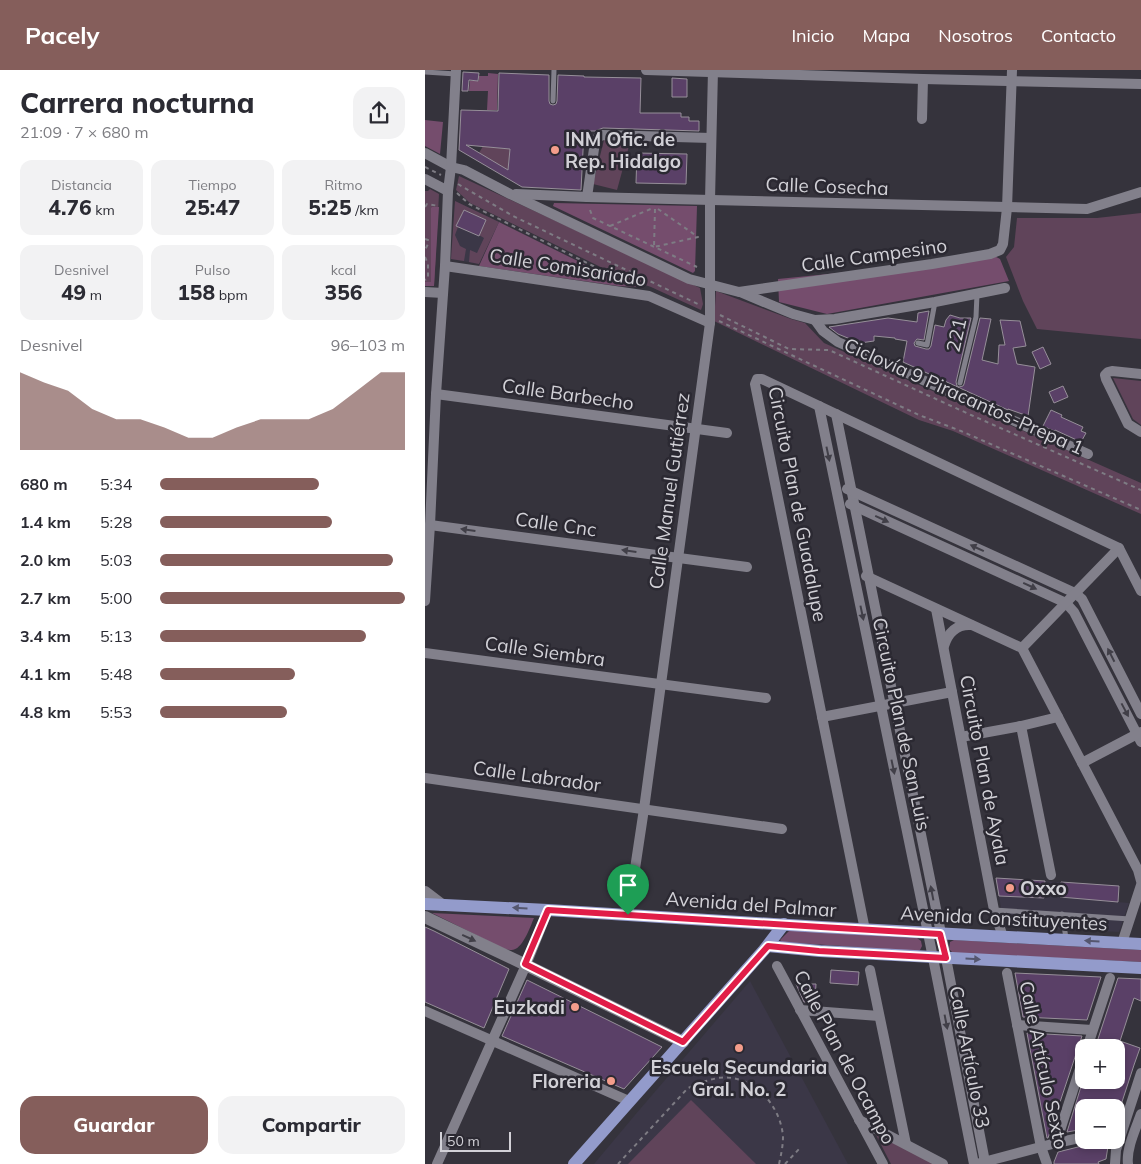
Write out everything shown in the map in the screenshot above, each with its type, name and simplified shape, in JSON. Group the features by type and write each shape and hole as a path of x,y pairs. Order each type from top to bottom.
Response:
{"main road":[{"name":"Avenida del Palmar","path":"425,904 865,930"},
{"path":"574,1164 768,946 784,924"},
{"name":"Avenida Constituyentes","path":"865,930 1141,944"},
{"path":"768,946 819,951 1141,968"}],"street":[{"path":"646,70 923,78 1012,75 1141,84"},
{"name":"Calle Manuel Gutiérrez","path":"628,915 710,317 713,71"},
{"path":"425,601 456,72"},
{"name":"Calle Campesino","path":"425,154 451,167 464,170 510,194 689,279 739,292 932,264 990,254 1000,250 1003,244 1007,208 1012,75"},
{"path":"922,119 923,78"},
{"path":"587,197 595,142 598,137 603,135 711,138"},
{"path":"425,179 449,185"},
{"name":"Calle Cosecha","path":"510,194 1087,210 1141,192"},
{"name":"Calle Comisariado","path":"445,266 649,296 710,317"},
{"path":"739,292 793,314 815,320 835,319 1005,288"},
{"path":"425,292 443,293"},
{"path":"815,320 823,331 838,342 1088,454"},
{"path":"1141,374 1112,371 1107,372 1105,375 1128,424 1141,432"},
{"name":"Circuito Plan de Guadalupe","path":"865,930 755,384 756,381 758,378 763,379 1119,548"},
{"name":"Calle Barbecho","path":"436,394 727,432"},
{"name":"Circuito Plan de San Luis","path":"819,406 881,706 939,957"},
{"name":"Circuito Plan de San Luis","path":"836,414 894,703 934,933"},
{"path":"834,483 1075,593 1082,599 1141,714"},
{"path":"838,499 1066,603 1073,612 1140,736 1081,763"},
{"name":"Calle Cnc","path":"430,525 747,567"},
{"path":"1022,648 1119,548 1141,591"},
{"path":"853,570 1022,648 1141,881"},
{"name":"Circuito Plan de Ayala","path":"936,608 994,910 1003,937"},
{"path":"943,647 945,640 954,629 965,625 974,626"},
{"name":"Calle Siembra","path":"425,653 765,698"},
{"path":"823,716 952,692"},
{"path":"961,736 1021,726 1058,717"},
{"path":"1021,726 1051,875"},
{"name":"Calle Labrador","path":"425,778 782,829"},
{"path":"1122,943 1141,885"},
{"path":"425,892 443,904"},
{"path":"437,1164 548,910"},
{"path":"425,917 683,1042"},
{"name":"Calle Artículo 33","path":"939,957 979,1163"},
{"name":"Calle Plan de Ocampo","path":"777,966 883,1164"},
{"path":"870,970 906,1144"},
{"name":"Calle Artículo Sexto","path":"1007,973 1041,1147 1047,1164"},
{"path":"1090,1039 1110,978"},
{"path":"800,1010 879,1016"},
{"path":"425,1011 629,1101"},
{"path":"1017,1025 1092,1030"},
{"path":"1125,1116 1141,1073"},
{"path":"1056,1143 1075,1084"},
{"path":"1127,1164 1130,1146 1141,1114"},
{"path":"859,1120 943,1164"},
{"path":"1125,1128 1137,1125"},
{"path":"979,1163 1075,1139"},
{"path":"1115,1164 1116,1149"}],"lane":[{"path":"553,101 554,70"},
{"path":"425,72 456,72"},
{"name":"221","path":"960,383 976,317 977,294"},
{"path":"918,343 927,345 935,302"},
{"path":"994,910 1130,919"},
{"path":"1062,914 1067,940"}],"path":[{"name":"Ciclovía 9 Piracantos-Prepa 1","path":"425,167 449,185 710,317 789,349 829,350 1141,490"},
{"path":"425,171 449,185 469,204 613,276 640,286"},
{"path":"425,206 427,204 440,206"},
{"path":"653,247 655,204"},
{"path":"610,226 655,208"},
{"path":"653,247 698,237 655,208"},
{"path":"590,210 593,218 697,268"},
{"path":"425,239 428,244 425,250"},
{"path":"425,256 429,267 428,278 425,280"},
{"path":"710,317 919,416 961,431 1141,510"},
{"path":"618,1164 688,1088 719,1078 729,1078 749,1083 757,1088 776,1112 783,1138 779,1164"},
{"path":"785,1164 801,1147"}],"shaded area":[{"path":"488,73 498,74 497,110 487,110 488,91 469,91 470,81 479,81 479,76 488,76"},
{"path":"425,120 443,122 440,154 425,146"},
{"path":"604,140 629,146 617,190 593,184"},
{"path":"483,146 510,149 508,169 504,174 479,153"},
{"path":"459,176 700,288 703,304 701,310 651,287 619,276 470,203 456,190"},
{"path":"430,189 439,194 434,286 425,286 425,191"},
{"path":"455,201 499,222 479,264 451,259"},
{"path":"455,201 499,222 479,264 469,262 470,250 477,253 484,238 479,235 486,220 464,210 456,226 458,227 455,235 460,246 466,249 464,261 451,259"},
{"path":"554,203 697,206 695,271 693,273 553,206"},
{"path":"432,207 439,207 434,286 425,286 425,282 431,282"},
{"path":"1141,213 1141,339 1037,329 1023,301 1006,257 1014,247 1017,218 1097,218"},
{"path":"499,222 616,280 640,287 618,286 479,266"},
{"path":"987,252 1000,259 1009,281 827,314 779,302 778,279 858,271"},
{"path":"716,291 805,323 824,343 1141,483 1141,514 953,431 919,420 714,321"},
{"path":"1113,378 1141,381 1141,425 1133,419"},
{"path":"996,878 1119,886 1118,902 1129,903 1119,932 1004,926"},
{"path":"432,913 534,918 522,943 514,950 509,950"},
{"path":"790,930 917,938 921,941 922,946 917,951 782,942 780,940"},
{"path":"954,940 1141,950 1141,962 953,953 949,949 950,942"},
{"name":"Escuela Secundaria Gral. No. 2","path":"750,981 848,1164 594,1164 635,1115"},
{"path":"691,1100 756,1164 628,1164"},
{"path":"875,1133 934,1164 891,1164"}],"building":[{"path":"463,72 479,73 478,81 469,80 468,91 462,91"},
{"path":"499,73 549,75 549,101 553,105 557,101 558,75 641,78 640,113 681,113 681,117 689,117 689,121 699,121 699,131 603,128 595,131 584,131 581,190 522,187 459,150 461,110 498,111","holes":["466,145 510,149 508,170"]},
{"path":"672,78 687,79 687,97 672,97"},
{"path":"637,153 687,154 686,184 636,183"},
{"path":"464,210 486,220 479,236 456,226"},
{"path":"929,311 924,340 917,339 914,343 915,346 926,349 929,349 931,346 935,325 944,327 950,315 960,318 971,318 956,382 959,387 964,384 980,318 991,319 982,360 998,364 999,345 1005,345 1000,320 1020,321 1026,346 1013,348 1017,364 1035,367 1028,416 1008,410 903,362 907,341 874,336 874,341 860,343 838,334 829,327 888,318 917,322 918,313"},
{"path":"1043,347 1051,364 1040,369 1032,352"},
{"path":"1063,386 1068,397 1054,403 1049,392"},
{"path":"1051,410 1083,427 1081,431 1086,433 1081,442 1043,426"},
{"path":"996,878 1045,881 1044,898 999,896"},
{"path":"1061,882 1119,886 1118,902 1060,897"},
{"path":"425,927 509,969 484,1028 425,1002"},
{"path":"831,970 859,972 858,985 830,983"},
{"path":"1015,973 1101,977 1087,1020 1023,1017"},
{"path":"1118,978 1141,979 1141,1001 1134,998 1121,1039 1098,1039"},
{"path":"527,980 662,1047 624,1089 502,1036"},
{"path":"796,984 816,984 815,1002 804,1002"},
{"path":"1027,1033 1082,1036 1081,1039 1075,1039 1075,1057 1047,1138"},
{"path":"1125,1043 1140,1048 1123,1099 1077,1099 1080,1089 1125,1089"},
{"path":"1075,1106 1075,1131 1067,1132"},
{"path":"1075,1148 1108,1149 1106,1159 1098,1162 1099,1164 1054,1164 1058,1152"}],"place":[{"name":"INM Ofic. de Rep. Hidalgo","path":"555,150"},
{"name":"Oxxo","path":"1010,888"},
{"name":"Euzkadi","path":"575,1007"},
{"name":"Escuela Secundaria Gral. No. 2","path":"739,1048"},
{"name":"Floreria","path":"611,1081"}],"route":[{"path":"548,910 628,915 940,934 946,958 819,951 768,946 683,1042 525,964 548,910"}]}
